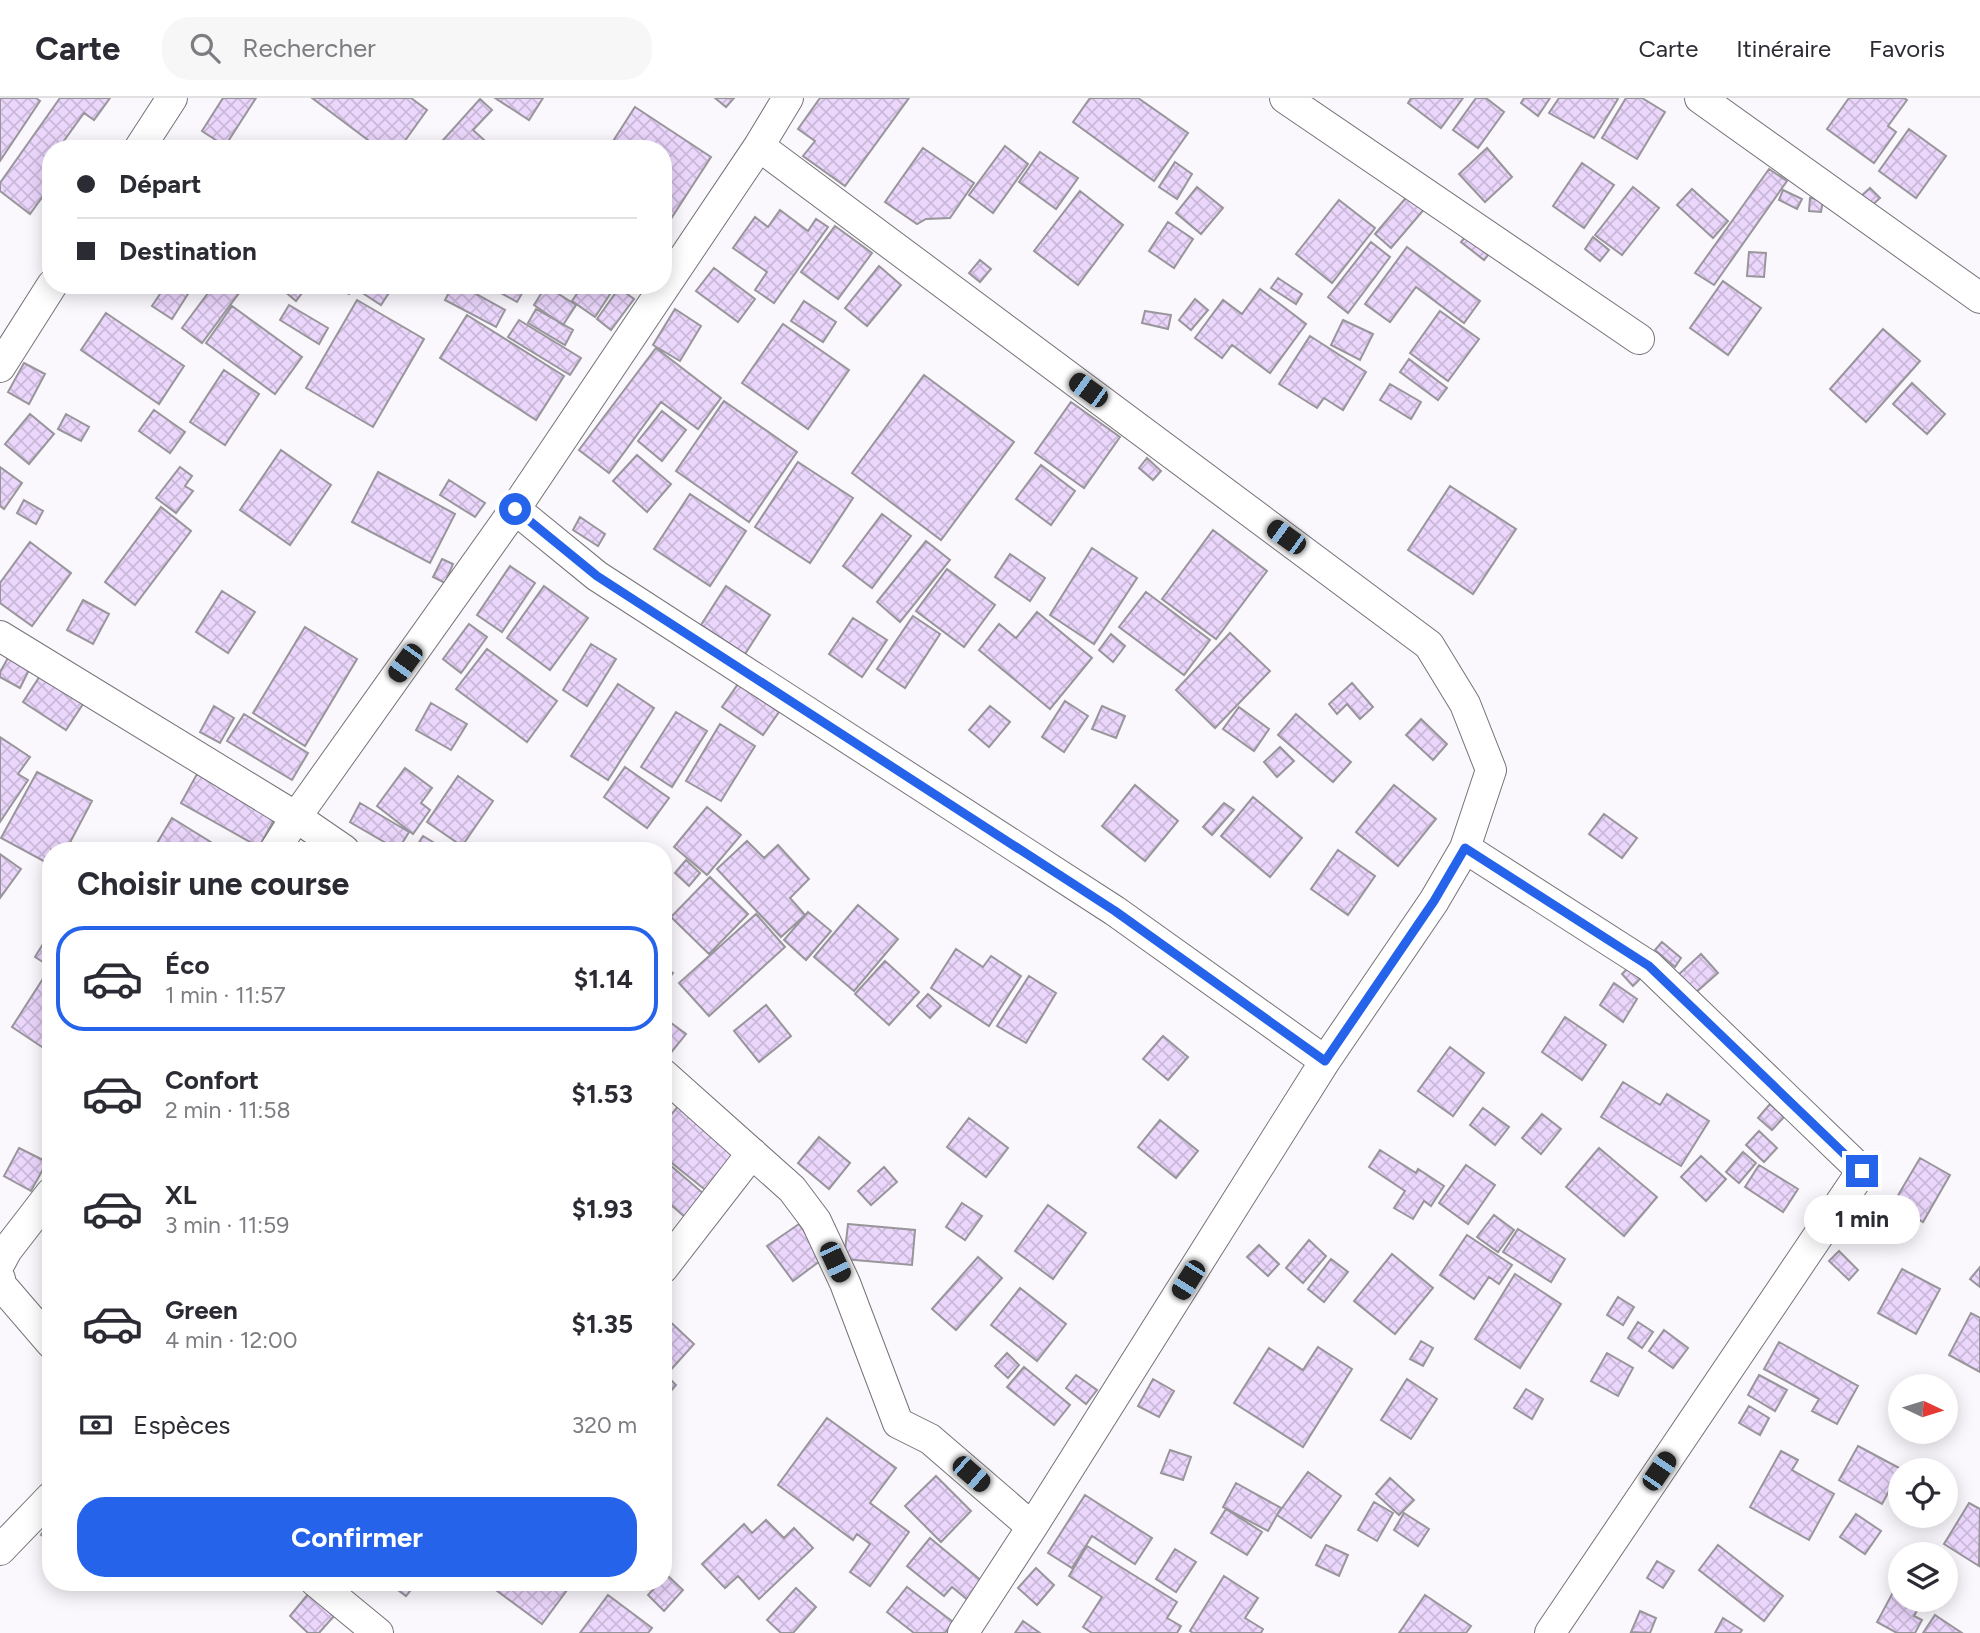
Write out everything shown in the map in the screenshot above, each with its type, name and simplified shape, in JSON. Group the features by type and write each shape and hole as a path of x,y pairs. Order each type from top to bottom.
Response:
{"street":[{"path":"145,140 172,98"},
{"path":"672,275 788,98"},
{"path":"1285,98 1640,338"},
{"path":"1700,98 1980,298"},
{"path":"759,146 1429,645 1465,704 1492,770 1465,848 1434,901 1325,1061 963,1633"},
{"path":"0,367 46,294"},
{"path":"280,842 515,509 660,294"},
{"path":"515,509 597,576 1115,911 1325,1061"},
{"path":"0,636 332,842"},
{"path":"1465,848 1649,966 1862,1171 1550,1633"},
{"path":"672,1082 792,1189 816,1220 845,1283 898,1423 930,1439 1032,1527"},
{"path":"672,1256 752,1153"},
{"path":"0,1263 42,1205"},
{"path":"0,1279 1,1285 42,1333"},
{"path":"0,1550 42,1506"},
{"path":"327,1591 377,1633"}],"building":[{"path":"0,98 36,98 40,101 0,161"},
{"path":"60,98 110,98 94,120 84,113 64,140 42,140 42,197 30,214 0,191 0,183"},
{"path":"223,98 256,98 229,140 216,140 202,131"},
{"path":"312,98 411,98 427,110 405,140 368,140"},
{"path":"495,98 543,98 529,120"},
{"path":"715,98 734,98 726,107"},
{"path":"820,98 909,98 845,186 803,156 815,141 798,129"},
{"path":"1090,98 1138,98 1188,133 1154,181 1073,122"},
{"path":"1411,98 1463,98 1441,128 1408,103"},
{"path":"1476,98 1486,98 1504,112 1478,148 1453,130"},
{"path":"1524,98 1550,98 1538,116 1521,103"},
{"path":"1559,98 1618,99 1594,138 1549,113"},
{"path":"1626,98 1642,98 1665,112 1637,159 1602,138"},
{"path":"1849,98 1907,100 1888,126 1896,132 1874,163 1827,129"},
{"path":"480,99 492,110 473,130 484,140 443,140"},
{"path":"635,107 711,157 672,217 672,140 614,140"},
{"path":"1909,129 1946,156 1916,198 1879,171"},
{"path":"1005,146 1028,164 993,213 969,195"},
{"path":"923,148 974,183 950,218 926,219 917,224 885,202"},
{"path":"1487,148 1512,177 1485,202 1459,174"},
{"path":"1040,152 1078,178 1056,209 1019,182"},
{"path":"1175,162 1192,174 1177,199 1159,187"},
{"path":"1582,163 1614,185 1584,228 1553,206"},
{"path":"1769,169 1787,181 1714,285 1695,273"},
{"path":"1197,187 1223,208 1201,234 1176,213"},
{"path":"1633,187 1659,208 1622,255 1595,235"},
{"path":"1870,188 1880,198 1870,207 1860,197"},
{"path":"1692,189 1728,221 1713,238 1677,205"},
{"path":"1783,190 1802,199 1797,209 1779,200"},
{"path":"1080,191 1123,225 1078,285 1034,251"},
{"path":"1410,193 1426,207 1391,248 1375,234"},
{"path":"1810,198 1823,200 1821,212 1809,211"},
{"path":"1339,200 1375,228 1332,283 1296,254"},
{"path":"780,210 808,231 816,219 828,227 774,303 755,290 767,272 733,248 755,217 768,227"},
{"path":"1168,222 1193,239 1174,268 1149,251"},
{"path":"835,226 872,253 838,299 801,272"},
{"path":"1470,231 1493,249 1484,260 1461,242"},
{"path":"1593,237 1609,250 1600,261 1585,249"},
{"path":"1371,242 1390,257 1348,313 1328,297"},
{"path":"1407,247 1480,301 1464,323 1416,287 1390,322 1365,304"},
{"path":"1749,252 1766,253 1764,277 1747,276"},
{"path":"980,260 991,269 980,282 969,273"},
{"path":"879,266 901,285 867,326 845,308"},
{"path":"714,268 755,299 738,322 696,291"},
{"path":"1278,278 1302,294 1296,304 1271,288"},
{"path":"1723,281 1761,308 1728,355 1690,328"},
{"path":"1260,289 1306,324 1270,373 1232,345 1222,358 1195,338 1223,300 1242,314"},
{"path":"160,294 188,294 172,319 152,306"},
{"path":"207,294 238,294 202,343 182,328"},
{"path":"288,294 301,294 296,301"},
{"path":"364,294 388,294 381,305"},
{"path":"448,294 476,294 505,310 496,327 445,300"},
{"path":"503,294 522,294 517,302"},
{"path":"541,294 559,294 576,305 563,325 534,305"},
{"path":"577,294 610,294 595,317 572,301"},
{"path":"615,294 627,294 634,299 611,330 597,319"},
{"path":"1195,299 1208,310 1191,330 1179,320"},
{"path":"357,300 424,339 373,427 306,388"},
{"path":"804,301 836,322 823,342 791,321"},
{"path":"289,305 328,328 319,344 280,320"},
{"path":"232,306 302,357 275,394 206,343"},
{"path":"536,309 573,330 565,345 528,323"},
{"path":"675,309 701,326 680,361 653,345"},
{"path":"1145,311 1171,315 1168,329 1142,323"},
{"path":"1440,311 1479,339 1448,381 1410,353"},
{"path":"106,313 184,366 159,404 81,350"},
{"path":"467,315 564,376 536,420 440,358"},
{"path":"519,320 581,358 570,375 508,337"},
{"path":"1343,320 1373,334 1360,360 1331,345"},
{"path":"783,324 849,370 808,429 742,383"},
{"path":"1883,329 1920,361 1866,422 1830,389"},
{"path":"1310,336 1366,372 1343,410 1324,398 1317,408 1279,384"},
{"path":"656,348 721,398 698,429 661,402 609,473 579,450"},
{"path":"1409,359 1447,388 1438,400 1400,372"},
{"path":"24,363 45,374 29,404 8,392"},
{"path":"224,370 259,394 225,445 190,422"},
{"path":"924,375 1014,442 941,540 852,473"},
{"path":"1912,383 1945,414 1927,434 1893,404"},
{"path":"1390,384 1421,402 1411,419 1380,400"},
{"path":"724,401 797,452 749,522 676,471"},
{"path":"1071,402 1120,437 1084,488 1035,453"},
{"path":"154,410 185,432 170,453 139,431"},
{"path":"662,411 686,430 662,461 638,441"},
{"path":"30,414 54,434 29,464 5,444"},
{"path":"66,414 89,427 81,441 58,429"},
{"path":"281,450 331,485 290,545 240,510"},
{"path":"637,455 671,484 647,512 613,481"},
{"path":"1147,458 1161,471 1153,480 1139,468"},
{"path":"798,462 853,498 810,563 755,527"},
{"path":"1041,465 1075,491 1051,525 1016,499"},
{"path":"0,467 22,483 4,509 0,506"},
{"path":"180,467 192,476 185,486 193,491 176,513 156,498"},
{"path":"378,472 455,514 430,563 352,522"},
{"path":"449,480 485,503 475,517 440,495"},
{"path":"1450,486 1516,529 1473,594 1408,550"},
{"path":"690,494 746,531 710,586 654,549"},
{"path":"24,500 43,511 36,524 17,513"},
{"path":"161,507 191,531 135,605 105,582"},
{"path":"882,514 911,536 872,588 843,566"},
{"path":"580,517 605,534 598,546 573,530"},
{"path":"1213,530 1267,571 1216,639 1162,599"},
{"path":"926,541 950,560 900,622 877,602"},
{"path":"30,542 71,573 32,626 0,603 0,583"},
{"path":"1092,548 1137,578 1094,644 1050,615"},
{"path":"1010,554 1045,578 1030,601 995,577"},
{"path":"442,559 453,564 445,583 433,577"},
{"path":"510,566 535,583 502,632 477,615"},
{"path":"947,569 995,605 964,647 916,611"},
{"path":"544,586 588,618 550,670 507,638"},
{"path":"726,586 770,615 745,654 701,625"},
{"path":"222,591 255,612 228,653 196,632"},
{"path":"1146,592 1210,640 1184,675 1119,627"},
{"path":"83,600 109,614 93,644 67,630"},
{"path":"1037,612 1092,658 1050,709 979,650 999,624 1016,638"},
{"path":"913,616 940,634 905,688 877,669"},
{"path":"853,618 887,640 862,677 829,654"},
{"path":"469,624 487,637 461,673 443,659"},
{"path":"305,627 357,659 305,746 253,713"},
{"path":"1230,633 1270,671 1215,728 1176,690"},
{"path":"1111,634 1125,646 1113,662 1099,650"},
{"path":"591,644 616,659 587,706 563,690"},
{"path":"487,649 557,701 527,742 456,689"},
{"path":"9,656 30,668 20,688 0,677"},
{"path":"40,676 83,704 66,730 23,702"},
{"path":"1352,683 1373,707 1360,719 1347,704 1337,714 1329,704"},
{"path":"618,684 654,708 608,780 571,756"},
{"path":"738,684 779,712 763,735 722,707"},
{"path":"1065,701 1088,716 1064,752 1042,737"},
{"path":"431,703 467,724 451,750 416,730"},
{"path":"214,706 234,718 220,743 200,732"},
{"path":"990,706 1010,722 989,747 969,730"},
{"path":"1102,706 1125,716 1116,738 1092,729"},
{"path":"1239,707 1269,729 1254,751 1223,729"},
{"path":"676,712 707,731 672,787 641,767"},
{"path":"244,714 308,753 292,780 227,741"},
{"path":"1296,714 1351,762 1333,782 1278,735"},
{"path":"1421,719 1447,744 1433,760 1406,735"},
{"path":"720,724 755,746 721,801 686,781"},
{"path":"0,737 30,757 18,774 28,780 0,822"},
{"path":"1280,747 1294,761 1277,777 1264,762"},
{"path":"625,767 669,798 647,828 604,797"},
{"path":"405,768 432,788 421,803 430,810 413,834 377,806"},
{"path":"37,772 92,801 70,842 42,842 42,860 1,838"},
{"path":"197,774 275,818 262,842 250,842 181,803"},
{"path":"458,776 493,801 465,842 456,842 427,822"},
{"path":"1135,785 1178,821 1145,861 1102,826"},
{"path":"1394,785 1436,819 1398,866 1356,832"},
{"path":"1253,797 1302,838 1270,877 1221,836"},
{"path":"360,803 409,832 403,842 384,842 350,822"},
{"path":"1224,803 1234,810 1212,835 1203,827"},
{"path":"707,807 741,835 707,875 674,847"},
{"path":"1604,814 1637,838 1622,858 1589,834"},
{"path":"172,818 211,842 158,842"},
{"path":"423,836 433,842 419,842"},
{"path":"747,841 764,858 778,845 809,879 790,898 805,915 781,937 717,869"},
{"path":"1338,850 1375,876 1348,915 1311,889"},
{"path":"0,854 21,869 0,898"},
{"path":"686,860 700,873 689,886 675,873"},
{"path":"710,877 748,914 709,954 672,916"},
{"path":"858,905 898,939 854,991 814,957"},
{"path":"808,912 831,931 806,960 784,940"},
{"path":"756,914 785,947 709,1016 679,983"},
{"path":"1662,942 1681,958 1675,967 1655,950"},
{"path":"42,946 42,961 35,957"},
{"path":"956,949 983,967 991,956 1021,976 989,1026 931,988"},
{"path":"1701,954 1718,973 1693,995 1677,976"},
{"path":"885,961 919,992 889,1025 855,994"},
{"path":"1629,967 1640,979 1633,986 1622,974"},
{"path":"1029,976 1056,993 1026,1043 997,1026"},
{"path":"42,980 42,1047 12,1027"},
{"path":"1614,983 1637,999 1623,1022 1600,1005"},
{"path":"928,994 941,1006 930,1018 917,1006"},
{"path":"766,1005 791,1036 759,1062 734,1031"},
{"path":"1565,1017 1606,1045 1582,1080 1542,1052"},
{"path":"672,1024 686,1034 672,1052"},
{"path":"1163,1036 1188,1057 1168,1080 1143,1059"},
{"path":"1450,1047 1484,1073 1453,1116 1418,1091"},
{"path":"1623,1082 1660,1105 1667,1094 1709,1121 1681,1166 1601,1117"},
{"path":"1770,1104 1784,1117 1772,1130 1758,1118"},
{"path":"679,1105 744,1158 713,1196 672,1163 672,1114"},
{"path":"1483,1108 1509,1127 1495,1145 1470,1125"},
{"path":"1542,1114 1561,1129 1541,1154 1522,1138"},
{"path":"969,1118 1008,1148 986,1177 947,1147"},
{"path":"1160,1120 1198,1151 1176,1178 1138,1147"},
{"path":"1759,1131 1777,1148 1764,1162 1746,1145"},
{"path":"819,1137 850,1163 829,1189 798,1163"},
{"path":"19,1148 42,1160 42,1171 31,1191 4,1176"},
{"path":"1599,1148 1657,1197 1624,1236 1566,1187"},
{"path":"1380,1150 1416,1173 1418,1169 1444,1186 1431,1206 1424,1201 1413,1219 1394,1208 1405,1191 1369,1167"},
{"path":"1743,1152 1756,1163 1739,1183 1726,1172"},
{"path":"1701,1156 1726,1179 1706,1201 1681,1177"},
{"path":"1920,1158 1950,1175 1923,1222 1893,1204"},
{"path":"1466,1165 1495,1185 1468,1224 1439,1203"},
{"path":"1759,1165 1798,1189 1783,1212 1745,1187"},
{"path":"672,1167 704,1194 685,1217 672,1206"},
{"path":"884,1167 897,1182 871,1205 858,1191"},
{"path":"962,1203 982,1216 965,1240 946,1227"},
{"path":"1048,1205 1086,1233 1053,1279 1015,1251"},
{"path":"1494,1215 1514,1230 1498,1252 1477,1237"},
{"path":"799,1224 824,1258 793,1281 767,1246"},
{"path":"848,1224 915,1230 912,1265 844,1259"},
{"path":"1518,1229 1565,1259 1551,1282 1503,1252"},
{"path":"1467,1235 1512,1265 1499,1284 1489,1277 1474,1299 1440,1275"},
{"path":"1309,1240 1326,1256 1303,1283 1286,1268"},
{"path":"1259,1245 1279,1264 1268,1276 1247,1257"},
{"path":"1839,1251 1858,1270 1849,1280 1829,1261"},
{"path":"1392,1254 1433,1288 1395,1334 1354,1301"},
{"path":"978,1257 1002,1278 956,1330 932,1309"},
{"path":"1331,1259 1348,1272 1324,1302 1308,1289"},
{"path":"1980,1267 1980,1287 1970,1279"},
{"path":"1902,1269 1940,1289 1916,1334 1878,1313"},
{"path":"1515,1274 1561,1304 1520,1368 1475,1339"},
{"path":"1020,1288 1066,1324 1037,1361 991,1325"},
{"path":"1618,1297 1634,1307 1623,1325 1607,1315"},
{"path":"1971,1313 1980,1318 1980,1372 1949,1355"},
{"path":"1638,1322 1653,1332 1642,1348 1628,1338"},
{"path":"672,1323 694,1344 672,1368"},
{"path":"1664,1330 1688,1348 1673,1368 1649,1351"},
{"path":"1421,1341 1433,1348 1423,1366 1410,1359"},
{"path":"1779,1342 1858,1386 1837,1424 1812,1411 1819,1399 1764,1369"},
{"path":"1318,1347 1352,1369 1303,1447 1234,1403 1269,1348 1303,1370"},
{"path":"1007,1353 1019,1365 1008,1378 995,1366"},
{"path":"1607,1353 1633,1368 1618,1396 1591,1381"},
{"path":"1024,1367 1070,1405 1054,1425 1007,1387"},
{"path":"1076,1375 1097,1390 1086,1404 1066,1388"},
{"path":"1759,1375 1787,1390 1775,1411 1748,1395"},
{"path":"1153,1379 1174,1391 1159,1417 1138,1406"},
{"path":"1407,1379 1437,1399 1411,1439 1381,1420"},
{"path":"1526,1389 1543,1399 1532,1419 1514,1408"},
{"path":"1749,1406 1769,1418 1760,1435 1739,1423"},
{"path":"827,1418 896,1468 870,1503 909,1532 870,1586 850,1572 870,1544 857,1534 853,1540 778,1485"},
{"path":"1858,1446 1888,1462 1888,1493 1882,1504 1839,1480"},
{"path":"1170,1450 1191,1457 1183,1480 1161,1473"},
{"path":"1781,1451 1798,1460 1792,1470 1834,1494 1809,1540 1750,1507"},
{"path":"1308,1472 1341,1496 1311,1538 1277,1515"},
{"path":"936,1476 971,1511 941,1542 905,1506"},
{"path":"1390,1478 1414,1500 1399,1515 1376,1494"},
{"path":"1236,1483 1281,1508 1268,1531 1223,1507"},
{"path":"1085,1495 1152,1538 1135,1564 1092,1536 1072,1568 1048,1553"},
{"path":"1374,1502 1393,1513 1377,1541 1358,1530"},
{"path":"1969,1503 1980,1509 1979,1566 1958,1553 1958,1542 1945,1542 1954,1528 1958,1528 1958,1521"},
{"path":"1226,1509 1262,1532 1247,1555 1211,1533"},
{"path":"1404,1513 1429,1529 1418,1546 1394,1530"},
{"path":"1856,1514 1881,1531 1865,1554 1840,1537"},
{"path":"766,1520 784,1538 794,1528 813,1548 759,1599 738,1576 725,1588 702,1564 744,1524 752,1533"},
{"path":"930,1538 984,1583 969,1601 952,1587 944,1596 907,1566"},
{"path":"1326,1545 1348,1555 1339,1576 1316,1565"},
{"path":"1718,1545 1783,1596 1764,1621 1699,1570"},
{"path":"1087,1546 1177,1602 1167,1618 1181,1626 1177,1633 1092,1633 1083,1627 1102,1597 1069,1576"},
{"path":"1175,1549 1196,1562 1176,1592 1156,1579"},
{"path":"1657,1561 1674,1571 1663,1588 1647,1578"},
{"path":"1036,1568 1054,1585 1037,1605 1018,1588"},
{"path":"1224,1576 1258,1598 1245,1618 1263,1629 1261,1633 1190,1631"},
{"path":"672,1580 683,1590 664,1611 648,1595 652,1591 672,1591"},
{"path":"907,1587 953,1622 945,1633 914,1633 887,1612"},
{"path":"796,1588 816,1607 793,1633 781,1633 767,1620"},
{"path":"497,1591 566,1591 542,1624"},
{"path":"309,1593 334,1616 319,1633 308,1633 290,1616"},
{"path":"608,1595 652,1628 648,1633 580,1633"},
{"path":"1425,1595 1471,1626 1466,1633 1399,1633"},
{"path":"1888,1602 1888,1612 1916,1612 1914,1616 1922,1620 1915,1633 1897,1633 1877,1622"},
{"path":"1640,1611 1656,1618 1650,1633 1631,1632"},
{"path":"1935,1615 1962,1633 1923,1633"},
{"path":"1723,1618 1742,1630 1740,1633 1715,1633"},
{"path":"1023,1621 1040,1633 1015,1633"}],"route":[{"path":"515,509 597,576 1115,911 1325,1061 1434,901 1465,848 1649,966 1862,1171"}]}
